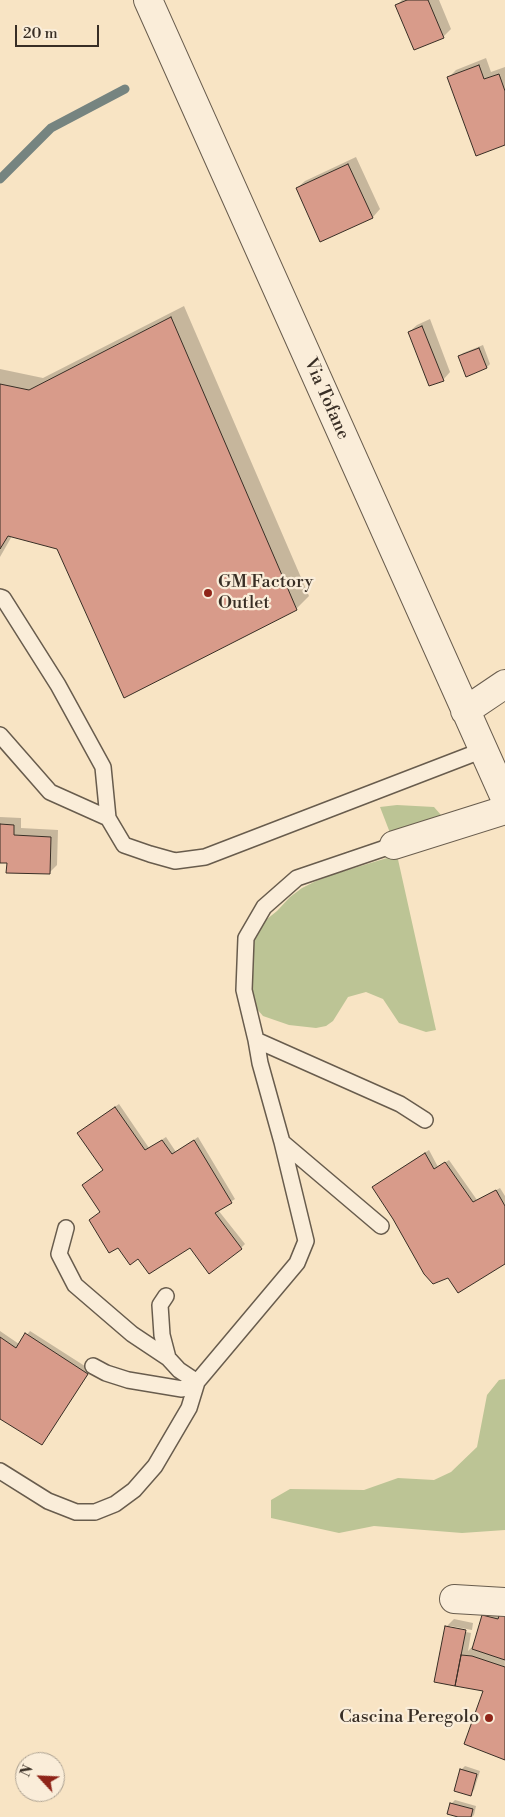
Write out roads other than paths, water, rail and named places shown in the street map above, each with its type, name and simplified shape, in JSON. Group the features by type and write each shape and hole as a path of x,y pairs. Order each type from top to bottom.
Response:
{"street":[{"name":"Via Tofane","path":"148,0 505,798"},
{"path":"465,711 505,684"},
{"path":"394,845 505,810"},
{"path":"454,1599 505,1602"}],"lane":[{"path":"0,597 3,598 58,685 103,767 108,818 124,845 175,861 205,857 483,750"},
{"path":"0,735 50,792 108,818"},
{"path":"0,1471 48,1501 76,1512 95,1512 115,1504 134,1490 156,1466 189,1408 197,1382 297,1263 306,1241 282,1142 260,1063 244,990 246,938 264,907 297,878 394,845"},
{"path":"256,1040 400,1104 424,1120"},
{"path":"282,1142 381,1226"},
{"path":"66,1228 59,1254 75,1285 132,1334 168,1358 179,1370 197,1382"},
{"path":"166,1296 160,1305 162,1335 168,1358"},
{"path":"93,1366 128,1380 182,1389 197,1382"}],"waterway":[{"path":"0,179 51,128 125,89"}],"place":[{"name":"GM Factory Outlet","path":"208,593"},
{"name":"Cascina Peregolo","path":"489,1718"}]}
